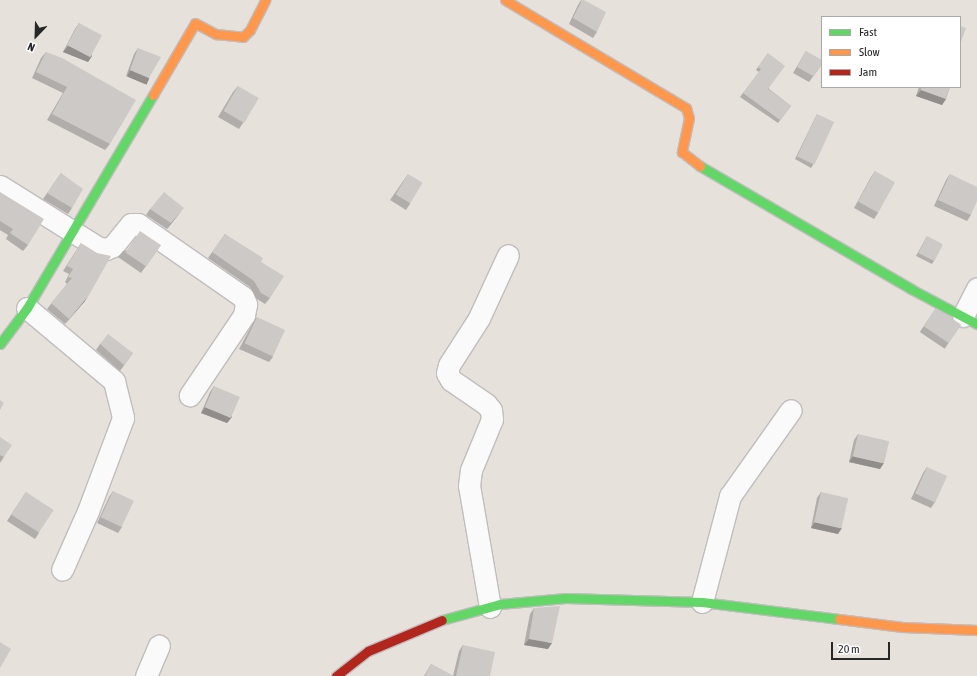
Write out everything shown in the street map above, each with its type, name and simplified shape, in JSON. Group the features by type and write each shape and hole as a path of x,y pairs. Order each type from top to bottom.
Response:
{"street":[{"path":"0,344 27,308 195,24 216,34 231,38 243,37 250,30 265,0"},
{"path":"505,0 686,108 689,118 682,145 682,152 692,162 911,289 970,320 977,288"},
{"path":"0,186 72,233 106,249 113,246 131,224 138,224 243,297 246,304 244,315 190,395"},
{"path":"490,607 469,486 471,470 492,419 491,410 486,404 451,380 447,373 449,365 479,318 508,255"},
{"path":"27,308 114,381 117,400 123,418 88,511 62,570"},
{"path":"702,602 730,496 791,410"},
{"path":"336,676 368,650 437,621 490,607 566,598 702,602 902,627 977,630"},
{"path":"146,676 159,646"}],"building":[{"path":"582,0 606,12 597,32 573,18"},
{"path":"79,23 102,35 90,57 67,45"},
{"path":"961,26 966,28 961,42"},
{"path":"138,48 161,57 149,78 130,70"},
{"path":"806,51 821,59 821,65 813,76 797,67"},
{"path":"46,52 62,58 136,100 110,144 52,114 67,87 36,72"},
{"path":"768,53 785,66 768,89 791,106 780,120 743,93 761,69 758,67"},
{"path":"238,86 259,98 244,123 224,111"},
{"path":"921,88 950,88 946,99 921,90"},
{"path":"817,114 834,122 814,165 797,157"},
{"path":"875,171 895,182 878,213 858,202"},
{"path":"61,173 83,189 72,208 47,193"},
{"path":"408,174 423,183 410,203 396,195"},
{"path":"950,174 977,187 977,201 971,215 938,200"},
{"path":"0,192 44,219 28,245 10,233 13,229 0,221"},
{"path":"164,192 184,208 171,223 150,209"},
{"path":"140,231 161,245 146,267 125,253"},
{"path":"225,234 263,258 261,262 284,276 270,298 261,293 254,281 212,252"},
{"path":"927,236 943,244 934,261 918,253"},
{"path":"81,243 97,253 111,256 89,295 69,319 51,303 72,278 68,277 73,269 67,266"},
{"path":"936,308 961,325 949,343 924,326"},
{"path":"257,317 285,330 273,356 245,343"},
{"path":"108,334 133,353 124,365 100,344"},
{"path":"214,386 240,397 231,418 205,407"},
{"path":"0,400 4,403 0,410"},
{"path":"858,434 889,441 884,464 853,456"},
{"path":"0,437 12,445 4,457 0,455"},
{"path":"927,467 947,476 935,502 915,493"},
{"path":"113,491 134,501 122,527 101,517"},
{"path":"26,492 54,510 39,533 11,515"},
{"path":"821,492 848,498 841,529 814,522"},
{"path":"560,606 552,643 529,639 534,608"},
{"path":"0,642 11,649 0,668"},
{"path":"463,645 495,652 490,676 456,676"},
{"path":"431,664 454,676 425,676"}],"traffic: fast":[{"path":"0,344 27,308 153,95"},
{"path":"700,166 911,289 977,324"},
{"path":"442,620 500,604 566,598 702,602 839,619"}],"traffic: slow":[{"path":"153,95 195,23 216,34 243,37 250,30 265,0"},
{"path":"505,0 686,108 689,118 682,152 700,166"},
{"path":"839,619 902,627 977,630"}],"traffic: jam":[{"path":"336,676 368,651 442,620"}]}
